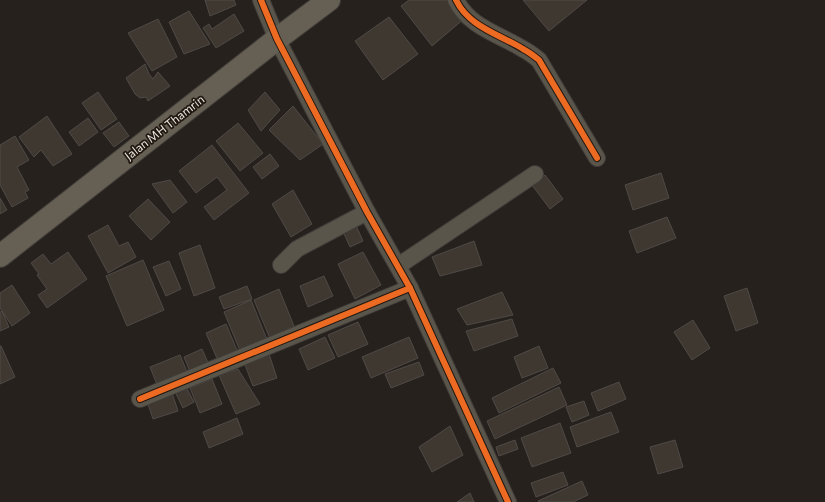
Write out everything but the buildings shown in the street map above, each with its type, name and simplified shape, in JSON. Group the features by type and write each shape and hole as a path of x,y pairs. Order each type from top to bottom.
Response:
{"main road":[{"name":"Jalan MH Thamrin","path":"0,256 278,38 329,0"}],"street":[{"path":"261,0 278,38 367,212 410,288 508,502"},
{"path":"456,0 461,10 475,23 524,49 539,60 597,158"},
{"path":"398,266 535,174"},
{"path":"281,265 297,249 367,212"},
{"path":"140,399 410,288"}],"cycle path":[{"path":"261,0 277,39 367,212 410,288 508,502"},
{"path":"456,0 469,17 485,29 525,50 539,60 597,158"},
{"path":"140,399 410,288"}]}
